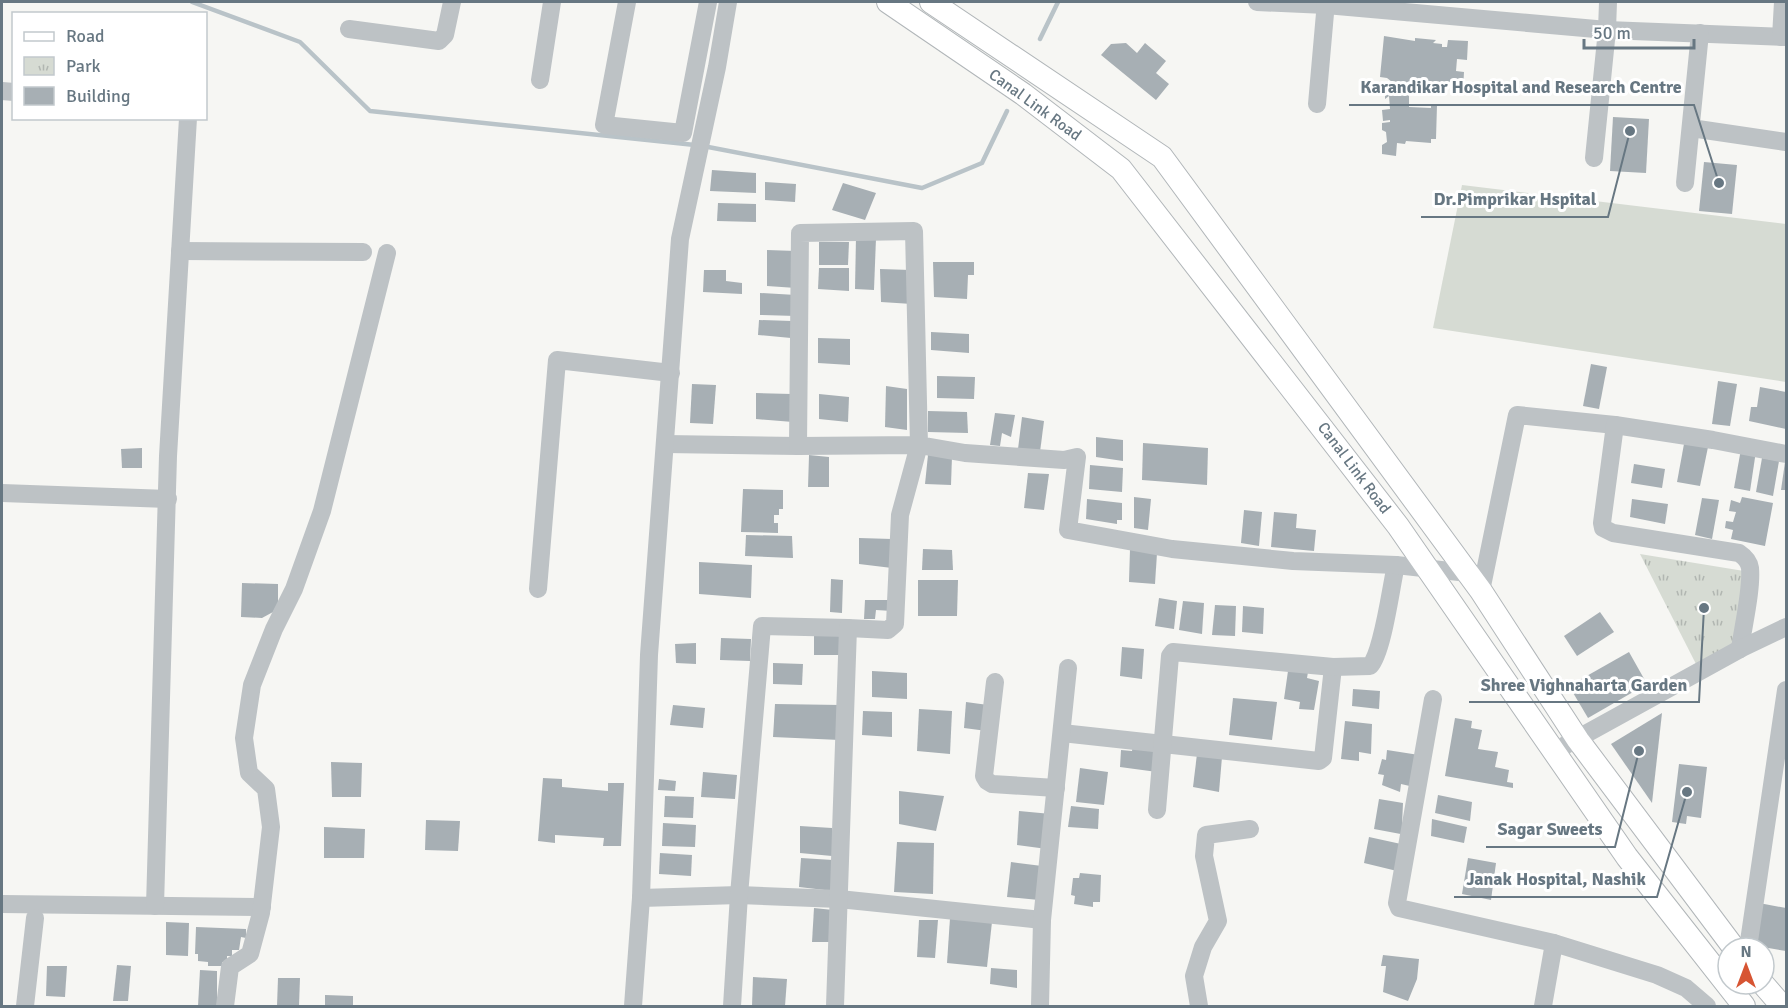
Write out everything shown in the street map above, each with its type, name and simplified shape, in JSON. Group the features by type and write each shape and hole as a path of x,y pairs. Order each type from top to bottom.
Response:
{"main road":[{"name":"Canal Link Road","path":"888,2 1023,94 1121,169 1282,374 1429,569 1627,857 1734,998"},
{"name":"Canal Link Road","path":"931,2 1162,157 1468,573 1578,740 1725,936"},
{"path":"1094,149 1118,127"}],"street":[{"path":"349,29 439,41 445,35 452,2"},
{"path":"540,80 552,2"},
{"path":"627,2 604,124 683,134 708,2"},
{"path":"633,1006 641,898 649,654 680,238 728,2"},
{"path":"1257,2 1326,3 1607,30 1784,37 1783,2"},
{"path":"1594,158 1608,2"},
{"path":"1317,104 1326,3"},
{"path":"1685,183 1700,33"},
{"path":"155,906 168,456 189,120"},
{"path":"685,120 705,123"},
{"path":"1691,128 1786,142"},
{"path":"732,1006 762,626 888,630 895,624 900,515 919,445 914,231 800,233 798,446"},
{"path":"180,251 363,252"},
{"path":"225,1006 230,967 250,954 262,907 272,827 266,789 249,773 245,750 244,738 252,685 274,629 294,589 322,511 387,253"},
{"path":"538,589 557,360 671,373"},
{"path":"1481,591 1516,415 1615,425 1786,454"},
{"path":"1615,425 1603,528 1612,533 1695,545 1739,553 1745,557 1750,566 1740,649"},
{"path":"666,444 919,445 965,453 1053,460 1077,457 1068,530 1172,549 1293,561 1396,565 1468,573"},
{"path":"2,493 168,499"},
{"path":"1157,810 1170,656 1173,652 1333,667 1366,667 1373,663 1378,647 1396,565"},
{"path":"1554,752 1740,649 1786,627"},
{"path":"836,1006 848,628"},
{"path":"1062,733 1319,761 1323,758 1333,667"},
{"path":"1040,1006 1042,920 1068,668"},
{"path":"994,682 984,776 992,783 1056,788"},
{"path":"1750,936 1786,690"},
{"path":"1433,699 1397,903 1399,908 1554,943 1657,975 1686,988 1707,1006"},
{"path":"1199,1006 1194,976 1203,947 1218,921 1204,856 1206,835 1250,829"},
{"path":"641,898 739,895 839,899 1042,920"},
{"path":"2,904 262,907"},
{"path":"25,1006 35,918"},
{"path":"1543,1006 1554,943"},
{"path":"1784,1006 1786,1001"}],"green space":[{"path":"1462,185 1786,224 1786,382 1433,328"},
{"path":"1640,554 1744,571 1737,645 1696,664"}],"building":[{"path":"1384,36 1415,41 1415,38 1436,40 1433,43 1442,44 1442,47 1447,47 1448,40 1468,41 1467,60 1457,59 1456,71 1464,72 1463,90 1443,85 1409,85 1409,107 1431,108 1431,105 1437,105 1436,139 1431,139 1431,143 1406,141 1405,144 1397,143 1396,156 1382,154 1382,145 1387,142 1382,123 1390,122 1390,120 1383,121 1382,110 1390,109 1389,96 1385,99 1385,91 1396,91 1396,85 1387,78 1380,77"},
{"path":"1126,43 1137,53 1145,43 1166,61 1156,73 1169,84 1156,100 1101,55 1111,44"},
{"path":"1613,117 1649,119 1646,173 1610,171"},
{"path":"1704,162 1737,165 1732,214 1699,211"},
{"path":"712,170 756,173 756,193 710,191"},
{"path":"765,182 796,184 795,202 765,200"},
{"path":"843,183 876,193 865,220 832,210"},
{"path":"718,203 756,204 756,222 717,221"},
{"path":"856,237 876,238 874,290 855,289"},
{"path":"819,242 849,242 848,265 819,265"},
{"path":"767,250 796,251 796,288 767,286"},
{"path":"933,262 974,262 974,275 968,275 967,299 934,297"},
{"path":"819,268 849,268 849,291 818,289"},
{"path":"880,269 911,270 912,304 881,302"},
{"path":"704,270 726,270 726,281 742,283 742,294 703,292"},
{"path":"760,293 796,295 796,316 760,315"},
{"path":"759,320 792,321 791,338 758,335"},
{"path":"931,332 969,334 969,353 931,350"},
{"path":"818,338 850,339 850,365 818,363"},
{"path":"1591,364 1607,367 1599,409 1583,406"},
{"path":"937,376 975,377 974,399 937,398"},
{"path":"1718,381 1737,384 1730,426 1712,424"},
{"path":"692,384 716,385 713,424 690,423"},
{"path":"886,386 907,389 907,430 885,427"},
{"path":"1760,387 1786,392 1786,429 1749,421 1751,407 1757,407"},
{"path":"756,393 792,394 793,422 756,419"},
{"path":"819,394 849,397 848,422 819,419"},
{"path":"928,411 967,412 968,433 928,432"},
{"path":"995,413 1015,415 1011,437 1002,433 1000,446 990,445"},
{"path":"1022,417 1044,421 1040,452 1018,449"},
{"path":"1096,437 1123,440 1123,461 1096,457"},
{"path":"1143,443 1208,448 1207,485 1142,480"},
{"path":"1684,444 1708,447 1700,486 1677,482"},
{"path":"142,448 142,468 122,468 121,449"},
{"path":"1741,449 1756,451 1750,491 1734,488"},
{"path":"809,455 829,457 829,487 808,487"},
{"path":"928,455 952,456 951,485 925,484"},
{"path":"1762,458 1779,461 1773,496 1756,492"},
{"path":"1785,462 1786,490 1781,490"},
{"path":"1634,464 1665,469 1662,488 1631,483"},
{"path":"1090,465 1123,468 1122,492 1089,489"},
{"path":"1028,473 1049,474 1044,510 1024,508"},
{"path":"743,489 783,490 783,509 779,509 779,515 774,515 774,523 778,523 778,533 741,532"},
{"path":"1134,497 1151,499 1148,530 1134,528"},
{"path":"1742,497 1773,503 1765,546 1731,539 1733,530 1725,528 1726,521 1733,522 1736,512 1729,511 1731,500 1740,503"},
{"path":"1702,498 1719,500 1712,539 1695,535"},
{"path":"1087,499 1122,503 1122,520 1117,520 1117,524 1086,519"},
{"path":"1632,499 1668,504 1665,524 1630,517"},
{"path":"1244,510 1262,512 1259,546 1241,543"},
{"path":"1274,512 1297,514 1296,528 1316,530 1314,551 1271,547"},
{"path":"746,535 792,536 793,558 745,556"},
{"path":"859,538 892,539 892,568 859,564"},
{"path":"923,549 952,550 953,570 922,570"},
{"path":"1130,549 1157,553 1155,584 1129,582"},
{"path":"699,562 752,565 751,598 699,594"},
{"path":"831,579 843,580 842,613 830,612"},
{"path":"918,580 958,580 957,616 918,616"},
{"path":"242,583 278,584 278,603 273,612 262,618 241,617"},
{"path":"1159,598 1177,601 1174,629 1155,626"},
{"path":"865,600 892,600 892,611 876,610 875,619 864,619"},
{"path":"1183,601 1204,603 1202,634 1179,630"},
{"path":"1215,605 1236,606 1235,636 1212,635"},
{"path":"1243,606 1264,608 1263,634 1242,632"},
{"path":"1600,612 1614,632 1577,656 1564,636"},
{"path":"814,635 841,635 840,655 814,655"},
{"path":"721,638 751,639 750,661 720,660"},
{"path":"696,643 696,664 676,663 675,644"},
{"path":"1122,647 1144,649 1142,679 1120,676"},
{"path":"1629,652 1647,684 1588,718 1569,686"},
{"path":"773,663 803,664 802,685 773,684"},
{"path":"872,671 907,673 907,699 872,697"},
{"path":"1288,671 1308,672 1307,678 1319,681 1314,710 1299,709 1300,702 1284,699"},
{"path":"1353,689 1380,691 1379,709 1352,706"},
{"path":"1233,698 1277,702 1272,740 1229,735"},
{"path":"966,702 988,705 987,731 964,728"},
{"path":"775,704 841,705 840,740 773,737"},
{"path":"673,705 705,708 703,728 670,725"},
{"path":"919,709 952,711 950,754 917,751"},
{"path":"863,711 892,712 892,737 862,735"},
{"path":"1662,713 1652,803 1611,744"},
{"path":"1455,718 1472,721 1471,728 1482,730 1478,749 1498,752 1495,767 1509,770 1507,782 1513,783 1513,788 1445,776"},
{"path":"1345,721 1372,724 1371,754 1359,752 1359,761 1341,759"},
{"path":"1133,744 1157,748 1157,772 1120,767 1121,750 1132,751"},
{"path":"1387,750 1419,755 1414,787 1401,784 1400,792 1382,785 1384,775 1378,774 1382,759 1386,760"},
{"path":"1197,754 1222,757 1219,792 1193,787"},
{"path":"331,762 362,763 361,797 332,797"},
{"path":"1679,764 1707,767 1701,818 1687,816 1686,824 1672,822"},
{"path":"1080,768 1108,772 1104,805 1076,802"},
{"path":"703,772 737,775 735,799 701,797"},
{"path":"543,778 562,779 562,787 608,791 608,783 624,783 621,846 603,846 604,838 555,835 555,843 538,841"},
{"path":"659,779 676,781 675,791 658,790"},
{"path":"899,791 944,796 936,831 899,824"},
{"path":"1438,795 1472,802 1470,821 1435,813"},
{"path":"665,796 694,797 693,818 664,817"},
{"path":"1379,799 1403,803 1402,825 1406,835 1374,829"},
{"path":"1071,806 1099,809 1098,829 1068,827"},
{"path":"1019,811 1051,814 1047,849 1017,845"},
{"path":"1432,819 1467,827 1464,843 1431,836"},
{"path":"426,820 460,821 458,851 425,850"},
{"path":"663,823 696,825 695,847 662,846"},
{"path":"800,826 832,828 832,856 800,853"},
{"path":"324,827 365,829 364,858 324,858"},
{"path":"1369,837 1401,844 1397,871 1364,863"},
{"path":"897,842 934,843 933,894 894,892"},
{"path":"660,853 692,855 691,876 659,874"},
{"path":"801,858 833,860 833,891 799,887"},
{"path":"1468,858 1496,863 1491,900 1462,894"},
{"path":"1011,862 1042,866 1039,900 1007,897"},
{"path":"1080,873 1101,875 1100,902 1093,902 1093,907 1074,904 1075,896 1071,895 1073,878 1079,878"},
{"path":"1759,903 1786,908 1786,951 1776,949 1776,936 1753,936"},
{"path":"814,908 833,910 832,942 812,942"},
{"path":"950,918 992,922 987,967 947,963"},
{"path":"919,920 938,920 935,958 917,957"},
{"path":"166,922 189,923 188,956 166,955"},
{"path":"196,927 246,929 246,938 241,937 239,950 232,950 232,956 227,956 227,963 222,962 222,966 208,966 208,962 198,961 198,954 195,954"},
{"path":"1383,955 1419,959 1417,979 1408,1001 1383,992 1386,966 1381,966"},
{"path":"117,965 131,966 128,1001 113,1001"},
{"path":"47,966 67,966 65,997 46,996"},
{"path":"991,968 1017,970 1017,988 990,984"},
{"path":"200,970 217,971 217,1006 198,1006"},
{"path":"753,977 787,979 785,1006 752,1006"},
{"path":"278,978 300,978 299,1006 277,1006"},
{"path":"325,995 353,996 353,1006 325,1006"}],"waterway":[{"path":"192,2 300,42 370,111 695,145"},
{"path":"1040,39 1058,2"},
{"path":"703,146 922,188 982,163 1007,111"}],"place":[{"name":"Dr.Pimprikar Hspital","path":"1630,131"},
{"name":"Karandikar Hospital and Research Centre","path":"1719,183"},
{"name":"Shree Vighnaharta Garden","path":"1704,608"},
{"name":"Sagar Sweets","path":"1639,751"},
{"name":"Janak Hospital, Nashik","path":"1687,792"}]}
